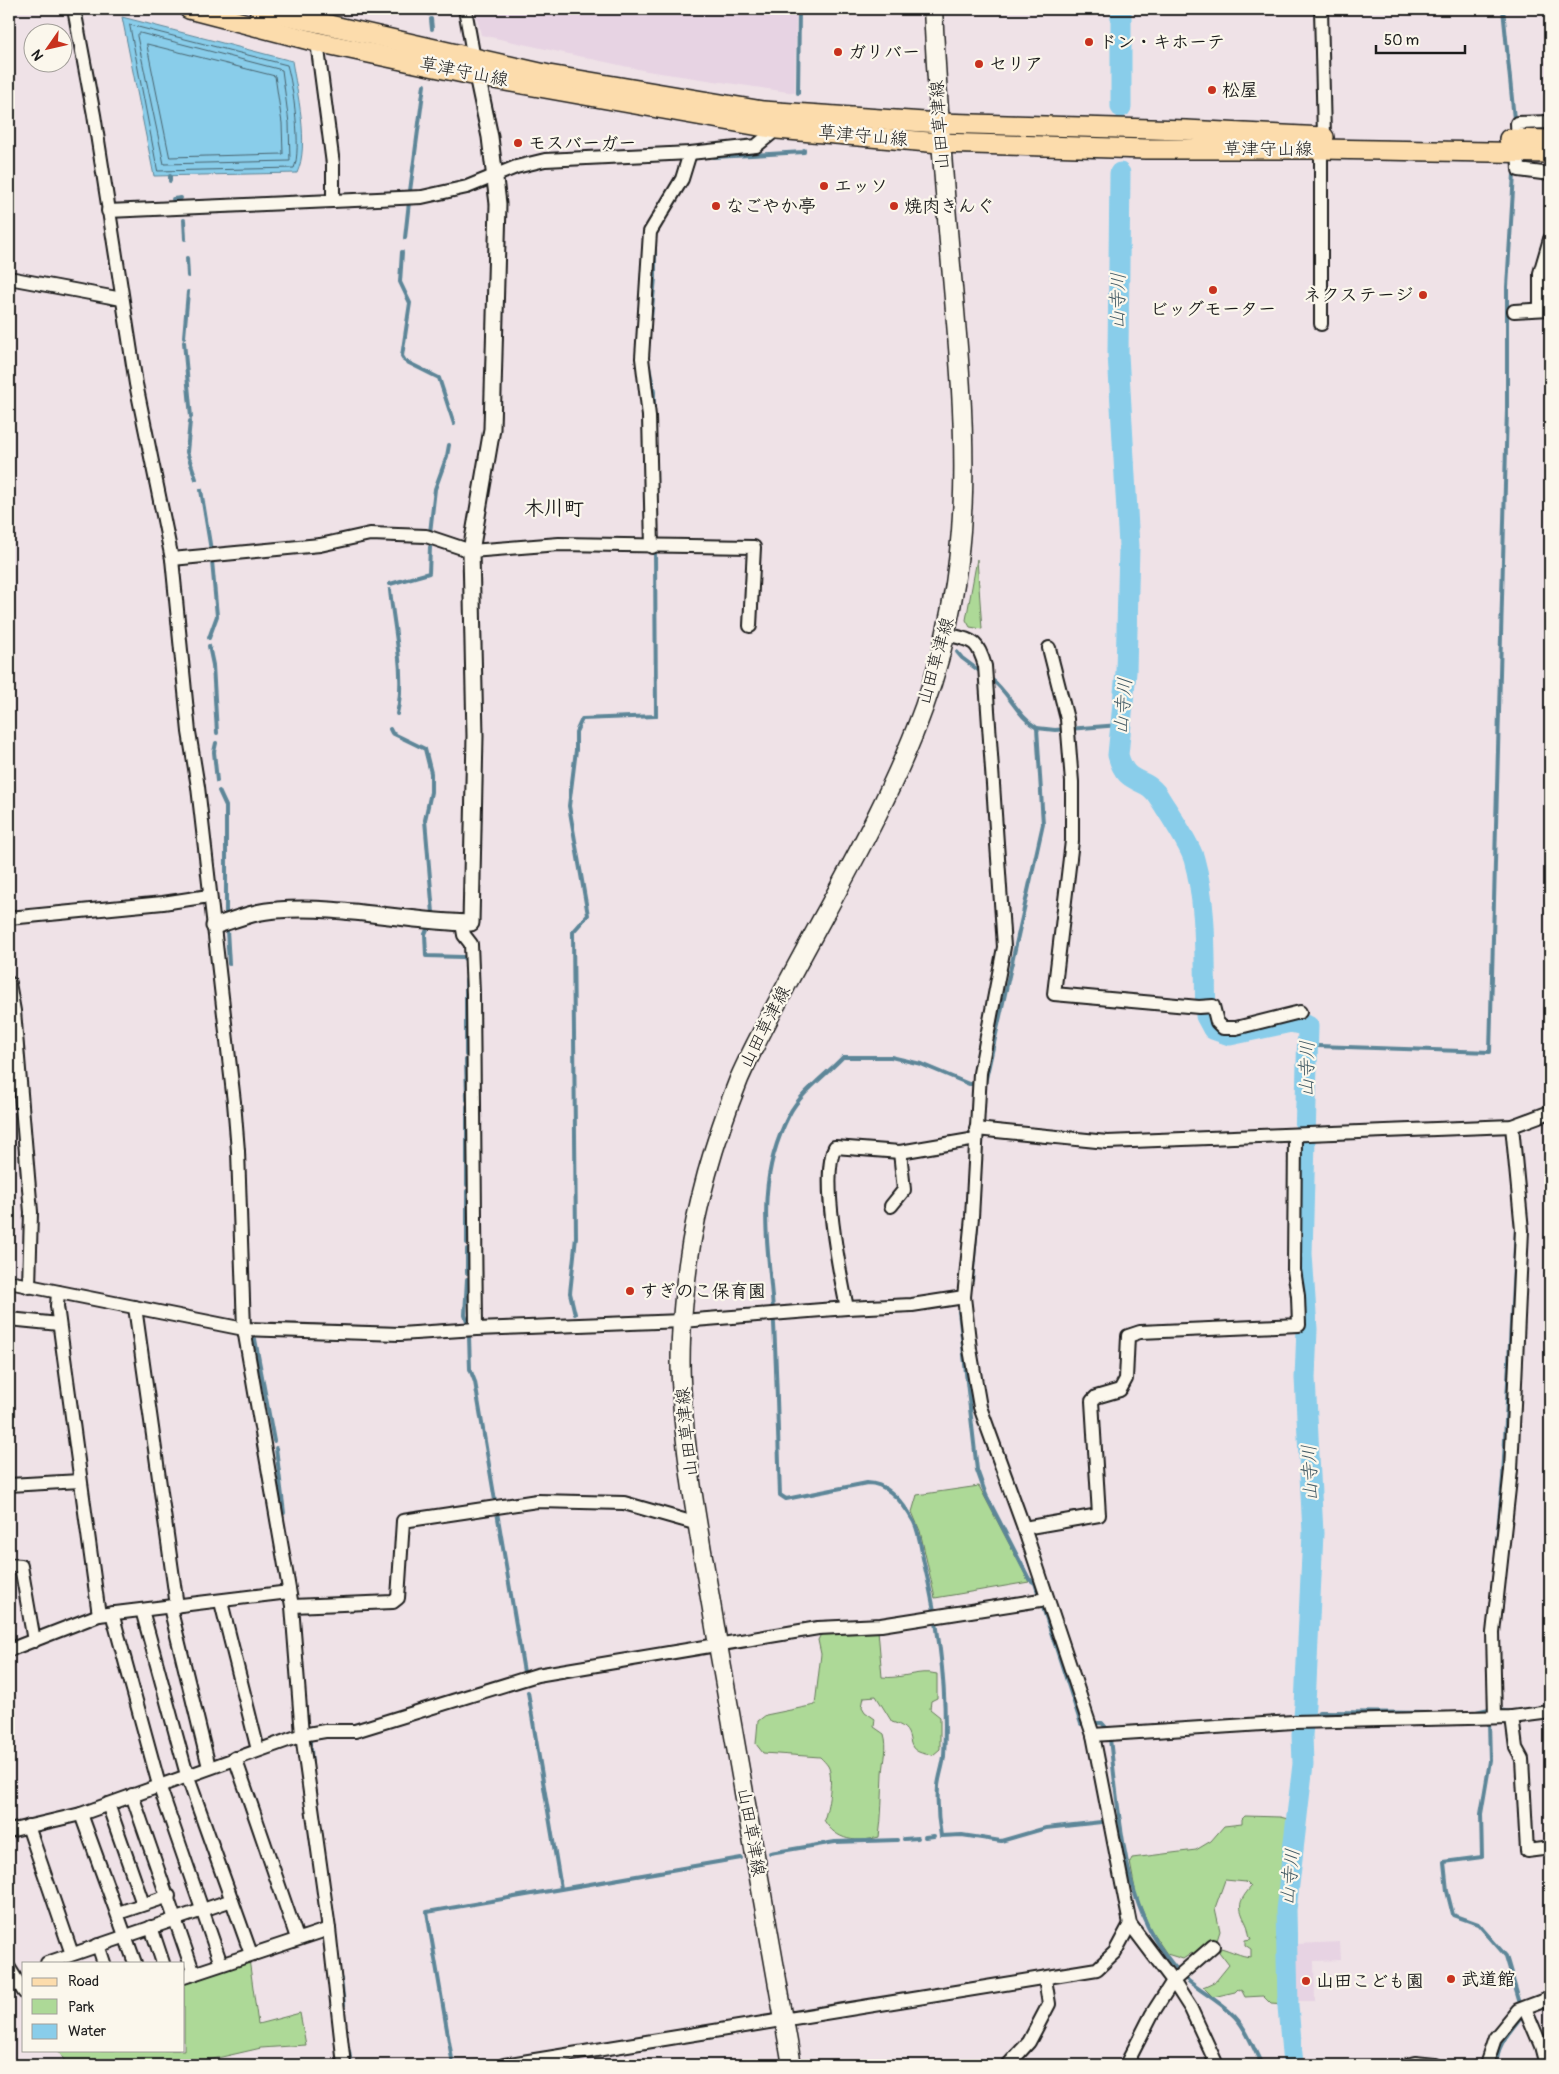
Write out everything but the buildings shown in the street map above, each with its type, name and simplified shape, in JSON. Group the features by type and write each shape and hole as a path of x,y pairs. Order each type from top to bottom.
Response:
{"main road":[{"name":"草津守山線","path":"189,9 317,42 476,68 777,129 940,142 1146,149 1323,143 1519,146 1550,140"},
{"name":"草津守山線","path":"259,9 312,17 476,68 558,76 763,111 938,123 1191,130 1323,143"},
{"name":"山田草津線","path":"792,2065 698,1524 685,1432 681,1377 682,1321 689,1260 703,1183 715,1143 741,1075 894,782 925,705 946,634 959,567 964,506 964,451 958,346 938,123 934,9"},
{"name":"草津守山線","path":"1519,146 1550,153"}],"street":[{"path":"74,9 94,115 122,299 172,559 238,1151 244,1329 292,1606 302,1735 329,1928 344,2065"},
{"path":"214,926 251,914 276,910 379,913 471,923 475,756 471,550 492,429 498,204 495,177 465,9"},
{"path":"1321,324 1322,9"},
{"path":"317,42 333,164 333,200"},
{"path":"1550,122 1517,123 1519,170 1550,174"},
{"path":"108,211 422,197 467,187 516,167 555,158 690,152 756,146 777,129"},
{"path":"652,547 648,416 642,358 650,232 682,179 690,152"},
{"path":"1514,311 1545,308 1540,273 1550,242"},
{"path":"9,278 122,299"},
{"path":"172,559 320,545 370,534 426,536 471,550 559,544 652,547 754,547 750,626"},
{"path":"946,634 968,640 979,646 985,666 1004,947 980,1073 972,1217 964,1297 980,1407 1024,1528 1093,1735 1130,1924 1160,1967 1173,1981 1191,2009 1217,2065"},
{"path":"1049,648 1067,719 1072,782 1072,841 1054,994 1199,1007 1213,1006 1217,1022 1223,1028 1236,1028 1300,1012"},
{"path":"9,918 162,903 209,896"},
{"path":"462,923 464,936 471,944 474,994 476,1328"},
{"path":"9,983 14,1011 31,1212 29,1287"},
{"path":"847,1308 834,1240 831,1166 835,1147 900,1152 976,1134 1108,1142 1512,1126 1550,1112"},
{"path":"1495,1718 1493,1633 1511,1470 1522,1230 1512,1126"},
{"path":"1024,1528 1099,1515 1092,1401 1096,1397 1120,1390 1123,1385 1128,1336 1140,1332 1299,1324 1294,1270 1296,1135"},
{"path":"891,1206 904,1190 900,1152"},
{"path":"9,1282 244,1329 400,1334 476,1328 682,1321 847,1308 912,1306 964,1297"},
{"path":"58,1292 59,1324 98,1614"},
{"path":"135,1308 173,1606 209,1767"},
{"path":"9,1319 59,1324"},
{"path":"9,1485 80,1481"},
{"path":"292,1606 392,1602 398,1598 403,1521 537,1500 624,1504 698,1524"},
{"path":"9,1565 21,1566 34,1641"},
{"path":"9,1650 98,1614 221,1602 289,1592"},
{"path":"9,1830 81,1814 302,1735 325,1731 355,1732 537,1675 818,1628 881,1625 1048,1599"},
{"path":"221,1602 258,1750"},
{"path":"142,1610 187,1775 251,1954"},
{"path":"112,1614 159,1785 221,1964"},
{"path":"1093,1735 1293,1722 1495,1718 1550,1712"},
{"path":"1512,1717 1516,1748 1522,1759 1527,1851 1550,1848"},
{"path":"235,1758 297,1938"},
{"path":"132,1795 176,1918 189,1976 329,1928"},
{"path":"108,1804 143,1904"},
{"path":"81,1814 135,1962"},
{"path":"28,1826 75,1957"},
{"path":"118,1913 169,1896"},
{"path":"50,1962 75,1957 98,1945 232,1900"},
{"path":"504,2065 783,2018 1045,1979 1096,1969 1115,1952 1130,1924"},
{"path":"151,1927 163,1962"},
{"path":"98,1945 104,1962"},
{"path":"1126,2065 1152,2014 1173,1981 1214,1946"},
{"path":"15,1971 22,1987"},
{"path":"1008,2065 1029,2042 1049,2004 1045,1979"},
{"path":"1486,2065 1495,2038 1518,2010 1550,1998"},
{"path":"1525,2008 1541,2046 1546,2065"},
{"path":"1407,2065 1415,2063 1435,2065"}],"shaded area":[{"path":"475,9 796,9 795,93 647,71 481,35"},
{"name":"山田こども園","path":"1340,1942 1341,1960 1314,1961 1315,2001 1298,2001 1296,1944"}],"green space":[{"path":"977,559 982,629 970,627 966,620"},
{"path":"979,1486 1029,1582 935,1598 920,1531 912,1512 917,1495"},
{"path":"878,1630 882,1677 889,1678 923,1673 937,1674 937,1698 931,1701 930,1709 940,1717 940,1749 933,1755 915,1750 907,1731 892,1722 876,1696 864,1697 862,1707 865,1712 875,1719 874,1727 884,1734 886,1749 879,1837 855,1840 841,1836 829,1827 824,1820 829,1801 830,1771 828,1766 820,1757 763,1753 756,1744 758,1721 766,1715 815,1705 821,1654 818,1640 822,1632 862,1633"},
{"path":"1245,1816 1280,1817 1288,1819 1293,1826 1288,1862 1290,1864 1283,1871 1286,1882 1284,1929 1276,1939 1285,1957 1284,1977 1287,1992 1284,2005 1271,2004 1263,1996 1245,1997 1242,1991 1238,1989 1235,1992 1213,1997 1203,1987 1216,1981 1229,1965 1219,1952 1221,1948 1251,1957 1251,1949 1245,1945 1245,1940 1251,1939 1241,1909 1242,1901 1251,1887 1246,1882 1225,1880 1215,1908 1220,1931 1214,1950 1196,1954 1192,1953 1183,1959 1167,1954 1150,1929 1136,1895 1130,1862 1132,1858 1196,1850 1211,1841 1224,1826 1242,1824 1242,1819"},
{"path":"249,1959 258,2024 300,2013 306,2045 261,2048 187,2065 67,2065 59,2052 185,2052 185,1981"}],"water":[{"path":"122,17 292,61 302,133 301,161 297,173 154,176"}],"waterway":[{"path":"428,9 429,14"},
{"path":"798,93 799,9"},
{"name":"山寺川","path":"1121,9 1121,107"},
{"path":"1503,9 1514,119"},
{"path":"431,19 432,29"},
{"path":"410,191 424,85"},
{"path":"714,157 804,152 804,150"},
{"name":"山寺川","path":"1120,173 1118,354 1129,546 1126,672 1118,755 1126,773 1155,791 1192,852 1202,897 1206,1016 1213,1029 1230,1035 1291,1022 1308,1026 1302,1254 1307,1329 1305,1378 1313,1533 1302,1735 1303,1764 1286,1910 1288,2006 1293,2065"},
{"path":"1318,1046 1490,1052 1507,409 1507,287 1514,174"},
{"path":"170,176 170,181"},
{"path":"173,199 181,198"},
{"path":"405,238 409,202"},
{"path":"184,220 185,239"},
{"path":"651,318 655,278 655,240"},
{"path":"402,252 400,282 410,303 402,356 405,361 439,378 454,424"},
{"path":"187,258 188,276"},
{"path":"184,337 188,292"},
{"path":"184,342 191,417"},
{"path":"649,367 654,392 654,412"},
{"path":"190,421 187,452 196,479"},
{"path":"430,533 435,489 449,445"},
{"path":"201,490 211,550"},
{"path":"390,584 429,573 430,547"},
{"path":"575,1314 570,1293 576,1237 573,932 588,915 569,806 576,750 576,732 582,719 656,716 655,549"},
{"path":"209,638 217,616 212,561"},
{"path":"390,590 400,668 397,714"},
{"path":"209,646 213,665 217,733"},
{"path":"957,652 982,673"},
{"path":"990,678 1003,690 1024,717 1037,728"},
{"path":"985,1083 1043,824 1037,728 1055,730 1120,725"},
{"path":"390,729 392,733 425,749 431,773 431,792 425,820 433,913"},
{"path":"216,743 214,752 217,781"},
{"path":"219,791 226,806 226,915"},
{"path":"428,927 425,934 426,956 463,957 466,960"},
{"path":"227,930 229,964"},
{"path":"466,980 466,1055"},
{"path":"978,1084 969,1084 921,1064 891,1057 843,1057 806,1092 789,1115 770,1167 766,1218 774,1324 780,1495 786,1499 867,1483 875,1484 895,1496 906,1508 914,1522 919,1537 934,1611 941,1659 945,1707 944,1756 938,1792 938,1817 941,1836 962,1835 1001,1841 1046,1828 1120,1820"},
{"path":"466,1060 467,1100"},
{"path":"467,1106 467,1185"},
{"path":"467,1191 467,1243"},
{"path":"972,1281 977,1224"},
{"path":"1497,1542 1503,1478 1516,1227"},
{"path":"467,1249 467,1273"},
{"path":"467,1279 465,1315 467,1321"},
{"path":"964,1311 959,1311 977,1470 986,1495 1029,1579 1035,1583 1081,1724 1086,1724"},
{"path":"469,1336 470,1369 475,1382 524,1672"},
{"path":"255,1339 274,1441"},
{"path":"276,1448 284,1513"},
{"path":"528,1692 561,1888"},
{"path":"1476,1712 1489,1709 1513,1712"},
{"path":"1313,1718 1319,1712 1436,1713"},
{"path":"1489,1721 1490,1761 1481,1814 1482,1857 1444,1862 1447,1891 1453,1915 1478,1924 1506,1956 1521,2007"},
{"path":"1093,1723 1102,1723 1109,1731 1119,1816 1130,1876 1150,1930 1164,1953 1183,1976 1226,2008 1236,2018 1245,2031 1262,2065"},
{"path":"311,1749 312,1764"},
{"path":"925,1837 934,1836"},
{"path":"904,1839 918,1838"},
{"path":"770,1853 835,1842 897,1840"},
{"path":"453,2065 427,1912 741,1858"},
{"path":"341,1979 344,2005"},
{"path":"1496,2065 1502,2044 1523,2014"},
{"path":"349,2051 351,2065"}],"place":[{"name":"ドン・キホーテ","path":"1089,42"},
{"name":"ガリバー","path":"838,52"},
{"name":"セリア","path":"979,64"},
{"name":"松屋","path":"1212,90"},
{"name":"モスバーガー","path":"518,143"},
{"name":"エッソ","path":"824,186"},
{"name":"なごやか亭","path":"716,206"},
{"name":"焼肉きんぐ","path":"894,206"},
{"name":"ビッグモーター","path":"1213,290"},
{"name":"ネクステージ","path":"1423,295"},
{"name":"すぎのこ保育園","path":"630,1291"},
{"name":"武道館","path":"1451,1979"},
{"name":"山田こども園","path":"1306,1981"}],"district":[{"name":"木川町","path":"554,508"}]}
